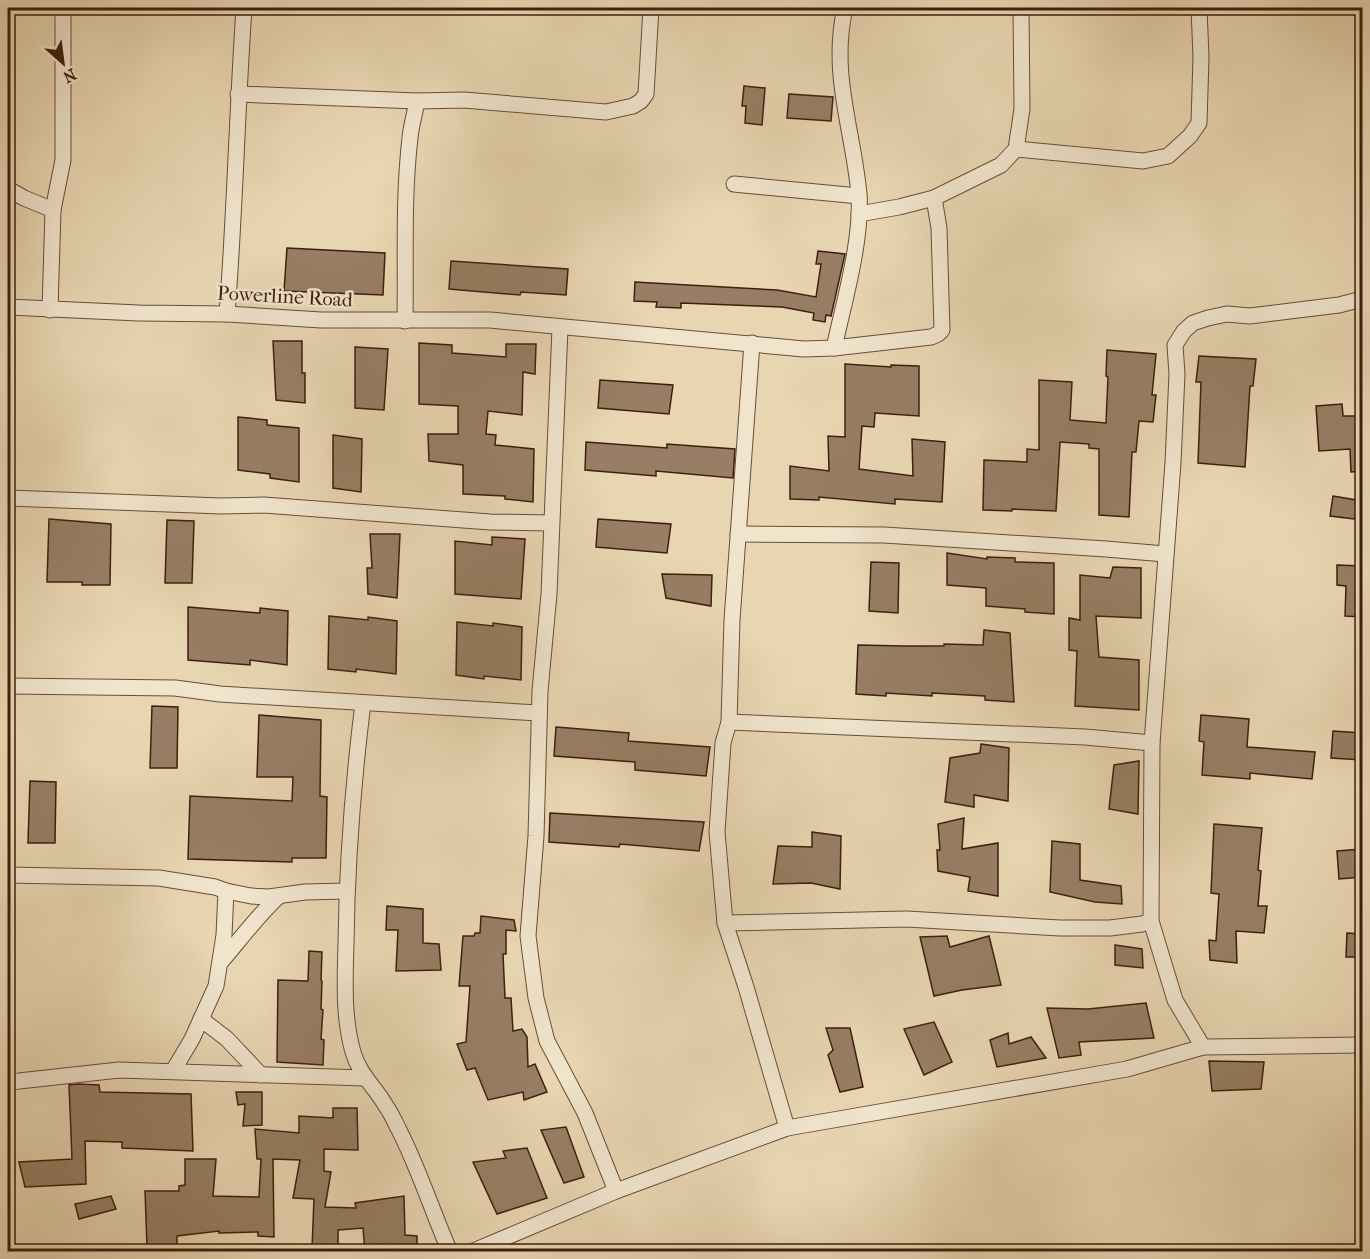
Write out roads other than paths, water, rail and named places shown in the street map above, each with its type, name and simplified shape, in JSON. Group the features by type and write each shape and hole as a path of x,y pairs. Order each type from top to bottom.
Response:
{"street":[{"path":"50,310 53,210 63,160 63,8"},
{"path":"227,314 234,223 238,94 244,8"},
{"path":"238,94 417,101 464,100 606,112 633,106 642,101 646,94 651,8"},
{"path":"834,348 853,261 859,214 854,156 843,103 840,70 839,33 845,8"},
{"path":"859,214 934,198 1001,165 1016,149 1022,109 1021,8"},
{"path":"1016,149 1143,161 1168,156 1190,136 1199,123 1201,57 1199,8"},
{"path":"405,321 408,157 417,101"},
{"path":"734,184 859,196"},
{"path":"8,189 53,210"},
{"name":"Powerline Road","path":"8,307 227,314 321,320 490,320 804,349 834,348 931,337 942,330 939,228 934,198"},
{"path":"1203,1047 1175,1000 1151,921 1152,743 1175,422 1177,374 1175,345 1184,331 1193,323 1227,314 1250,316 1339,305 1362,299"},
{"path":"560,328 549,594 540,713 536,836 528,936 536,998 547,1041 585,1113 616,1191"},
{"path":"752,343 731,632 729,722 723,743 717,832 725,923 787,1128"},
{"path":"8,498 221,506 264,505 490,522 551,523"},
{"path":"738,534 884,535 1165,554"},
{"path":"8,686 175,688 220,694 540,713"},
{"path":"363,703 355,765 347,891 345,981 347,1025 354,1054 365,1078 386,1106 400,1132 450,1251"},
{"path":"729,722 1074,736 1152,743"},
{"path":"8,874 159,878 215,887 251,896 347,891"},
{"path":"174,1071 192,1039 216,986 226,891"},
{"path":"220,963 262,910 279,896"},
{"path":"725,923 907,919 1060,928 1110,928 1151,921"},
{"path":"201,1019 227,1039 261,1075"},
{"path":"471,1251 616,1191 787,1128 1127,1069 1203,1047 1362,1044"},
{"path":"8,1083 119,1070 365,1078"},
{"path":"8,1247 11,1251"}]}
